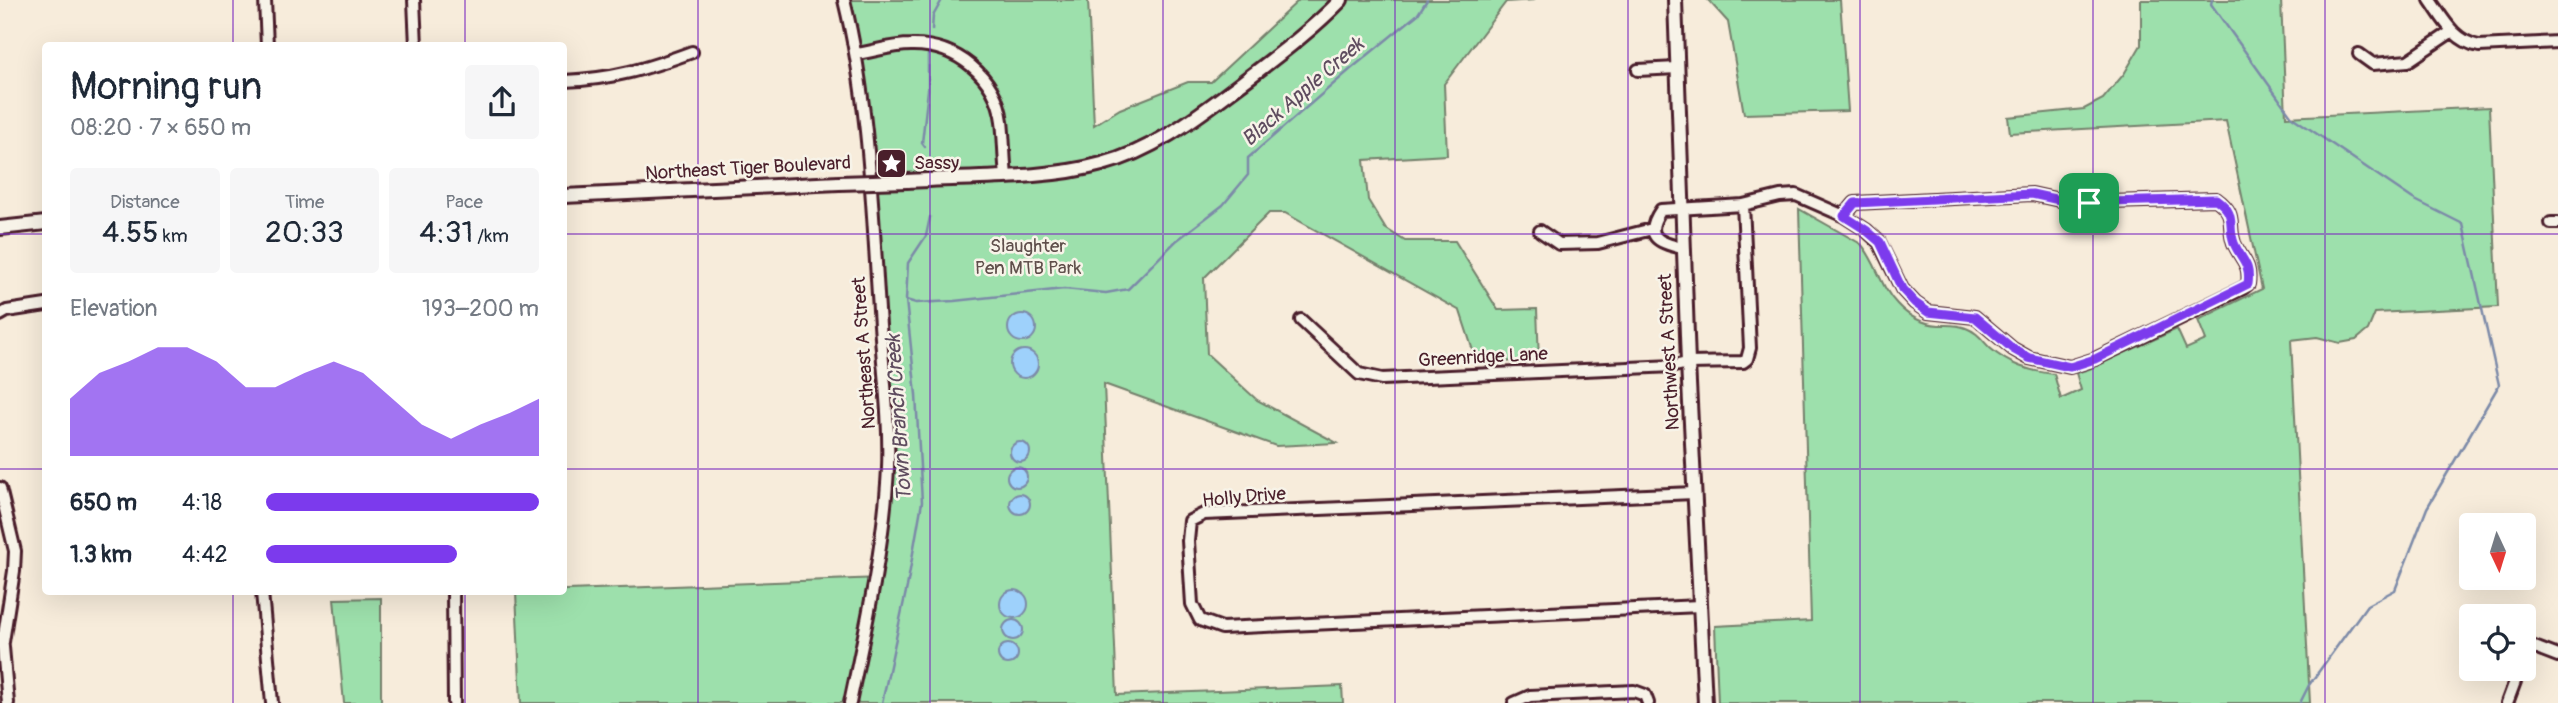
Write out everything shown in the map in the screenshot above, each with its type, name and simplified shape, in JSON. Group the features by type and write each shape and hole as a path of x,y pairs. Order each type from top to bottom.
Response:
{"street":[{"path":"265,0 267,42"},
{"path":"414,0 416,42"},
{"name":"Northeast A Street","path":"844,0 857,54 868,139 888,467 877,567 850,703"},
{"name":"Northeast Tiger Boulevard","path":"567,196 1006,176 1068,171 1103,164 1143,149 1177,131 1317,25 1341,0"},
{"name":"Northwest A Street","path":"1675,0 1683,248 1705,703"},
{"path":"2430,0 2451,32 2467,44 2479,46 2558,42"},
{"path":"2359,54 2373,64 2408,61 2451,32"},
{"path":"857,54 914,45 940,48 973,66 995,97 1002,119 1006,176"},
{"path":"567,81 600,79 639,71 692,52"},
{"path":"1638,70 1677,68"},
{"path":"1683,248 1667,246 1658,241 1652,229 1661,210 1743,205 1796,195 1844,216 1880,242 1902,289 1928,312 1975,317 2021,354 2054,365 2070,367 2095,359 2248,284 2249,269 2234,243 2230,211 2216,199 2073,203 2032,194 1855,203 1844,216"},
{"name":"Greenridge Lane","path":"1301,320 1359,374 1382,379 1674,366 1688,362 1743,362 1749,354 1743,205"},
{"path":"0,228 42,223"},
{"path":"1540,231 1559,244 1598,243 1652,229"},
{"path":"0,315 7,311 42,307"},
{"path":"0,488 15,551 3,642"},
{"name":"Holly Drive","path":"1694,493 1204,514 1190,521 1188,541 1192,604 1200,620 1222,628 1700,606"},
{"path":"262,595 272,703"},
{"path":"453,595 454,703"},
{"path":"0,622 8,703"},
{"path":"2536,648 2558,656"},
{"path":"2507,703 2515,681"},
{"path":"1514,703 1530,696 1634,691 1645,695 1648,703"}],"green space":[{"name":"Slaughter Pen MTB Park","path":"847,0 1088,0 1094,125 1120,109 1188,82 1211,82 1299,0 1535,0 1506,2 1444,84 1447,155 1364,160 1368,200 1385,228 1405,241 1455,241 1498,310 1537,309 1539,360 1477,363 1460,311 1285,213 1269,213 1204,278 1207,354 1257,400 1337,443 1276,446 1104,384 1117,695 1342,686 1343,703 521,703 516,595 567,595 567,590 881,578 896,453 876,214 846,28 857,25 851,19"},
{"path":"1708,0 1840,0 1848,111 1744,114 1728,22"},
{"path":"2141,0 2281,0 2286,117 2489,107 2498,307 2375,313 2368,330 2356,340 2340,343 2317,337 2291,340 2310,703 1718,703 1715,626 1811,621 1799,209 1861,244 1891,297 1906,312 1927,323 1966,328 2012,363 2054,374 2061,399 2081,390 2076,373 2177,329 2186,349 2206,340 2198,320 2262,289 2226,121 2010,133 2008,117 2084,109 2103,99 2124,74 2141,45"},
{"path":"381,598 381,703 344,703 334,599"}],"water":[{"path":"1022,314 1032,318 1036,328 1032,338 1022,342 1012,338 1008,328 1012,318"},
{"path":"1024,350 1034,354 1038,364 1034,374 1024,378 1014,374 1010,364 1014,354"},
{"path":"1016,442 1024,442 1030,452 1024,462 1016,462 1010,456 1010,448"},
{"path":"1013,467 1021,467 1027,477 1021,487 1013,487 1007,481 1007,473"},
{"path":"1016,494 1024,494 1030,504 1024,514 1016,514 1010,508 1010,500"},
{"path":"1014,590 1024,594 1028,604 1024,614 1014,618 1004,614 1000,604 1004,594"},
{"path":"1009,620 1017,620 1023,630 1017,640 1009,640 1003,634 1003,626"},
{"path":"1004,644 1012,644 1018,654 1012,664 1004,664 998,658 998,650"}],"waterway":[{"name":"Town Branch Creek","path":"932,30 933,16 942,0"},
{"name":"Black Apple Creek","path":"906,300 916,303 1064,289 1106,293 1128,289 1176,241 1223,205 1248,175 1248,158 1418,14 1427,0"},
{"path":"2212,0 2211,4 2292,117 2413,199 2463,224 2499,385 2427,508 2395,590 2367,605 2309,685 2300,703"},
{"name":"Town Branch Creek","path":"925,147 922,143 928,90 928,55"},
{"name":"Town Branch Creek","path":"882,703 922,502 916,395 906,300 908,263 926,236 930,217"}],"place":[{"name":"Sassy","path":"891,163"}],"route":[{"path":"2032,194 2065,202 2089,203 2216,199 2230,211 2234,243 2249,269 2248,284 2095,359 2070,367 2054,365 2029,358 2013,349 1975,317 1928,312 1915,303 1902,289 1880,242 1844,216 1855,203 1890,201 2032,194"}]}
